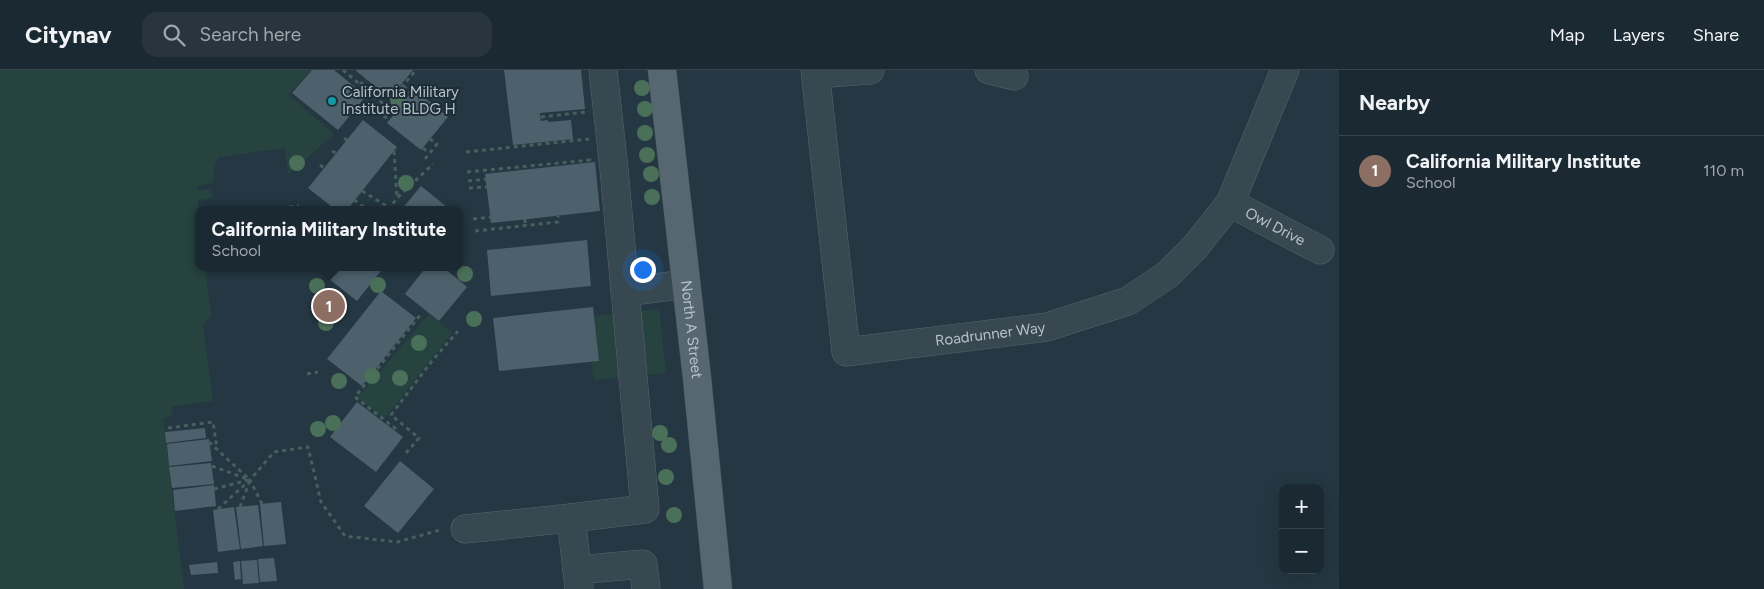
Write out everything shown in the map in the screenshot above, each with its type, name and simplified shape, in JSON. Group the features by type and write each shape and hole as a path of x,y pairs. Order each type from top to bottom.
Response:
{"main road":[{"name":"North A Street","path":"662,70 718,589"}],"street":[{"path":"455,526 571,518 645,509 603,70"},
{"path":"815,72 870,70"},
{"path":"988,70 1014,76"},
{"name":"Roadrunner Way","path":"815,72 846,352 1047,327 1128,301 1167,275 1195,247 1230,203 1285,70"},
{"name":"Owl Drive","path":"1230,203 1320,250"},
{"path":"625,292 686,284"},
{"path":"571,518 578,580 643,564 646,589"}],"path":[{"path":"343,77 345,72 386,106 416,70"},
{"path":"349,82 352,79"},
{"path":"360,85 366,79"},
{"path":"404,83 411,93"},
{"path":"371,106 389,120"},
{"path":"541,117 591,112"},
{"path":"425,158 437,144 430,139"},
{"path":"466,152 594,139"},
{"path":"423,148 430,153"},
{"path":"394,151 397,198"},
{"path":"468,172 491,172 590,160 590,162"},
{"path":"391,206 397,198 433,164"},
{"path":"468,181 486,179"},
{"path":"469,188 487,187"},
{"path":"362,191 384,206"},
{"path":"354,200 362,206"},
{"path":"475,231 558,222 558,216"},
{"path":"473,219 490,217"},
{"path":"525,219 525,226"},
{"path":"401,424 396,430 356,397 365,383 421,314"},
{"path":"406,454 419,438 391,415 458,331"},
{"path":"307,374 318,372"},
{"path":"168,428 183,428 213,422 217,449"},
{"path":"209,442 250,480 262,504"},
{"path":"218,509 250,480 274,452 308,447 321,502 345,536 397,542 455,526"},
{"path":"212,466 250,480"},
{"path":"214,489 250,480"},
{"path":"240,507 250,480"}],"green space":[{"path":"0,70 311,70 289,95 334,134 288,175 285,148 219,157 215,163 213,183 197,186 197,190 211,189 213,198 198,200 198,206 195,206 195,271 206,271 211,315 203,326 213,401 172,406 173,414 163,419 184,589 0,589"},
{"path":"659,309 666,373 594,380 591,362 599,361 594,316"},
{"path":"429,314 452,333 384,419 358,398"}],"building":[{"name":"California Military Institute BLDG H","path":"312,70 334,70 366,96 338,130 292,93"},
{"path":"357,70 413,70 390,98"},
{"path":"504,70 581,70 585,109 540,113 541,121 571,120 573,139 513,145"},
{"path":"414,89 448,117 421,150 387,123"},
{"path":"363,120 397,147 350,206 331,206 308,188"},
{"path":"595,162 600,211 491,223 485,174"},
{"path":"421,186 446,206 404,206"},
{"path":"587,240 591,286 491,296 487,250"},
{"path":"319,271 381,271 357,301"},
{"path":"423,271 448,271 467,287 439,321 405,294"},
{"path":"381,291 416,318 362,386 327,359"},
{"path":"593,307 599,361 499,371 493,318"},
{"path":"357,402 403,437 376,472 330,437"},
{"path":"205,428 206,438 166,443 165,432"},
{"path":"209,439 212,461 169,466 167,444"},
{"path":"400,461 434,489 398,533 364,506"},
{"path":"211,463 214,484 172,488 169,467"},
{"path":"214,485 216,506 175,511 173,490"},
{"path":"281,502 286,544 264,546 260,504"},
{"path":"258,505 263,546 241,549 236,507"},
{"path":"234,507 240,549 218,552 213,510"},
{"path":"274,558 277,581 260,582 258,559"},
{"path":"257,560 259,583 243,584 241,561"},
{"path":"240,561 241,579 235,580 233,562"},
{"path":"217,562 218,573 191,575 189,565"}],"place":[{"name":"California Military Institute BLDG H","path":"332,101"},
{"name":"California Military Institute","path":"329,306"}]}
